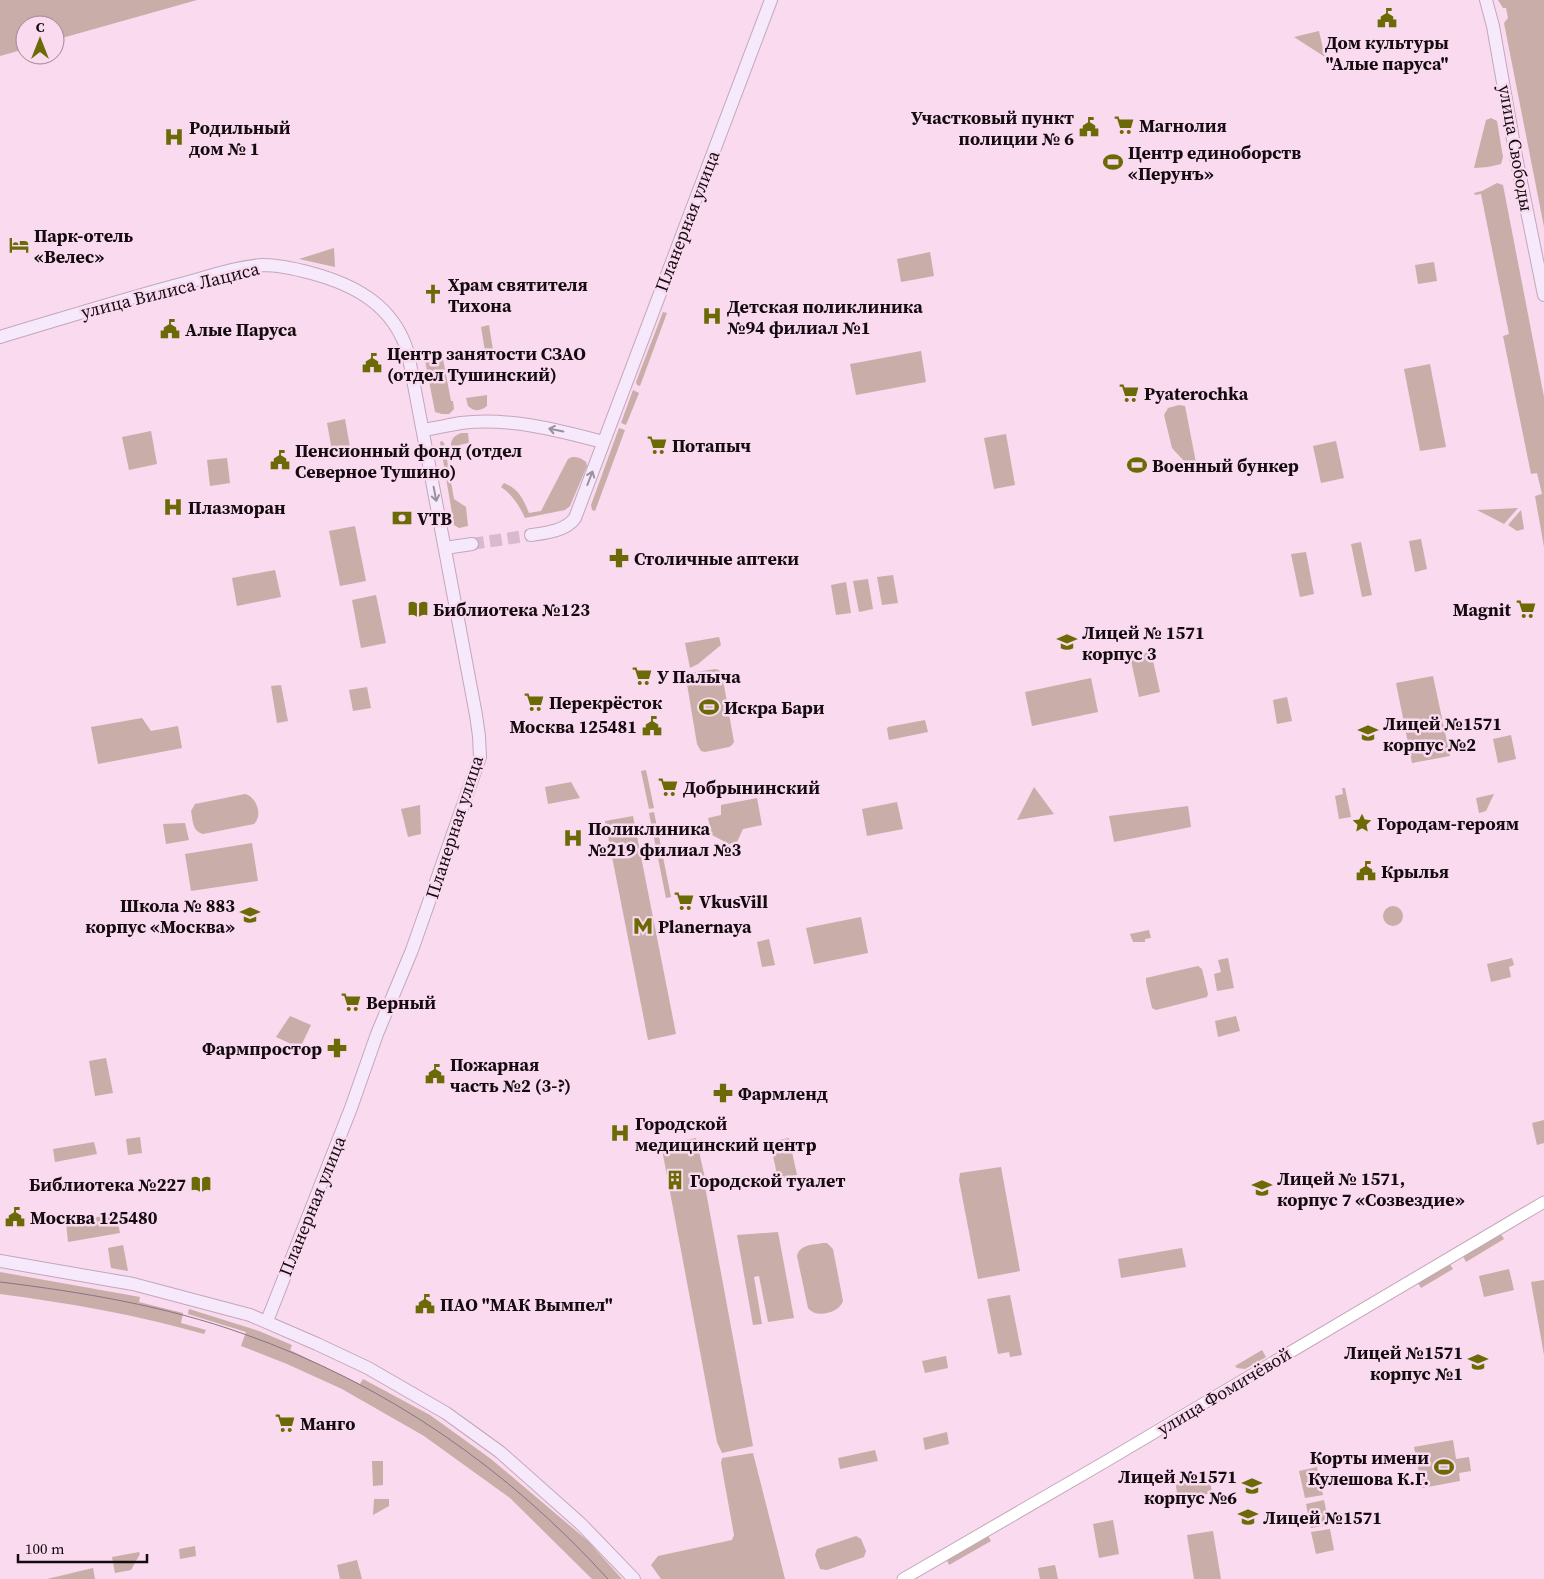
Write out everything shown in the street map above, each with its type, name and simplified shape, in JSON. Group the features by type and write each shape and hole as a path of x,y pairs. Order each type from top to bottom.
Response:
{"main road":[{"name":"Планерная улица","path":"531,535 563,528 572,522 576,514 771,0"},
{"name":"улица Свободы","path":"1486,0 1495,34 1517,162 1544,295"},
{"name":"улица Вилиса Лациса","path":"0,338 140,295 226,272 263,265 302,270 357,290 371,299 393,320 401,333 408,353 423,430"},
{"path":"423,430 462,423 494,422 542,427 603,442"},
{"name":"Планерная улица","path":"267,1321 377,1034 412,950 478,763 480,743 478,729 423,430"},
{"path":"445,548 472,544"},
{"path":"0,1261 133,1284 250,1315 368,1368 437,1408 500,1452 581,1524 634,1579"}],"street":[{"name":"улица Фомичёвой","path":"902,1579 1103,1463 1544,1202"}],"shaded area":[{"path":"0,0 197,0 65,37 65,15 15,15 15,52 0,56"},
{"path":"1498,0 1544,0 1544,227 1504,23 1508,18 1506,8 1503,8"},
{"path":"1319,31 1325,57 1294,37"},
{"path":"1491,118 1497,121 1503,157 1501,164 1474,168 1486,120"},
{"path":"1497,183 1503,185 1544,397 1544,547 1535,496 1542,494 1537,473 1531,474 1503,336 1509,334 1481,194 1475,195 1474,193"},
{"path":"334,248 335,267 299,259"},
{"path":"930,252 934,276 901,282 897,259"},
{"path":"1434,262 1437,281 1418,284 1415,265"},
{"path":"663,312 667,313 640,386 637,385 636,382"},
{"path":"489,325 494,356 486,357 481,327"},
{"path":"423,350 443,359 454,409 449,414 435,412"},
{"path":"921,351 926,382 856,395 850,364"},
{"path":"1430,364 1446,447 1420,451 1404,369"},
{"path":"633,390 639,393 626,425 621,423"},
{"path":"487,395 487,406 485,408 475,410 468,406 466,398"},
{"path":"1179,405 1185,406 1198,473 1196,474 1172,448 1164,415 1168,408"},
{"path":"345,419 351,453 333,456 327,423"},
{"path":"619,428 625,430 595,511 592,510 591,505"},
{"path":"151,431 157,464 129,470 122,437"},
{"path":"461,433 468,433 469,443 459,445 460,453 452,454 452,441"},
{"path":"1006,434 1015,485 994,489 984,438"},
{"path":"1336,441 1344,478 1321,483 1313,446"},
{"path":"440,442 444,443 454,499 466,507 468,526 459,528 454,525"},
{"path":"572,457 583,460 587,466 570,506 565,510 525,518 509,493 501,487 504,483 517,491 529,513 541,511 568,459"},
{"path":"227,458 230,483 210,486 207,460"},
{"path":"1518,508 1504,524 1477,510"},
{"path":"1521,510 1524,529 1517,531 1508,525"},
{"path":"355,526 366,581 340,586 329,531"},
{"path":"1421,539 1427,569 1415,572 1409,541"},
{"path":"1361,542 1372,595 1362,597 1351,544"},
{"path":"1306,552 1314,594 1300,597 1291,554"},
{"path":"275,570 281,597 237,606 232,578"},
{"path":"893,575 898,603 882,605 877,577"},
{"path":"868,579 873,609 859,612 853,581"},
{"path":"846,582 851,613 836,615 831,585"},
{"path":"376,595 386,643 361,648 352,600"},
{"path":"719,637 721,645 698,664 690,668 685,643"},
{"path":"1151,652 1160,692 1139,697 1130,656"},
{"name":"Искра Бари","path":"719,670 722,674 734,742 729,747 705,752 701,751 697,744 686,678 690,673"},
{"path":"1433,676 1450,756 1412,763 1396,683"},
{"path":"1091,678 1098,712 1032,726 1025,692"},
{"path":"281,685 288,721 277,723 271,686"},
{"path":"367,687 371,708 353,711 349,690"},
{"path":"1287,697 1292,721 1277,724 1273,700"},
{"path":"142,718 151,731 178,726 182,748 98,764 91,727"},
{"path":"925,720 928,732 889,740 888,727"},
{"path":"1511,735 1516,759 1498,763 1493,739"},
{"path":"646,770 654,808 649,809 641,771"},
{"path":"571,782 580,798 548,804 545,787"},
{"path":"1034,787 1054,814 1017,820"},
{"path":"1342,788 1345,788 1351,817 1339,819 1335,796 1343,794"},
{"path":"245,794 253,799 257,807 258,816 254,824 203,834 199,833 194,825 191,811 195,804"},
{"path":"1494,794 1486,811 1479,813 1476,798"},
{"path":"757,798 762,825 743,829 737,842 729,844 712,835 708,818 721,815 721,805"},
{"path":"897,802 903,829 867,836 862,809"},
{"path":"420,805 421,834 408,837 401,809"},
{"path":"1188,806 1191,827 1114,842 1109,816"},
{"path":"654,812 671,897 666,898 649,813"},
{"path":"633,816 676,1034 648,1040 605,821"},
{"path":"185,823 189,840 166,844 163,824"},
{"path":"252,843 258,881 191,891 185,854"},
{"path":"1393,906 1400,909 1403,916 1400,923 1393,926 1386,923 1383,916 1386,909"},
{"path":"861,917 868,953 814,964 806,928"},
{"path":"1149,930 1151,938 1145,939 1145,942 1133,942 1130,934"},
{"path":"769,939 775,965 762,967 757,942"},
{"path":"1228,958 1234,988 1217,991 1214,974 1221,972 1218,960"},
{"path":"1512,958 1514,965 1509,967 1511,977 1491,982 1487,964"},
{"path":"1198,966 1202,969 1208,994 1207,997 1156,1010 1152,1008 1146,978"},
{"path":"290,1016 311,1025 300,1048 276,1037"},
{"path":"1236,1016 1240,1031 1218,1037 1215,1021"},
{"path":"106,1058 113,1093 95,1096 89,1061"},
{"path":"1544,1120 1544,1143 1537,1145 1532,1123"},
{"path":"140,1137 142,1153 128,1155 126,1139"},
{"path":"696,1138 705,1178 704,1181 753,1446 722,1453 717,1442 661,1144"},
{"path":"789,1138 797,1175 778,1179 770,1142"},
{"path":"94,1142 97,1154 55,1162 53,1149"},
{"path":"1001,1167 1020,1271 978,1279 959,1180 960,1173"},
{"path":"116,1214 120,1233 68,1242 66,1222"},
{"path":"778,1232 794,1318 768,1322 759,1276 754,1277 762,1324 753,1325 737,1235"},
{"path":"1500,1233 1504,1239 1466,1262 1463,1256"},
{"path":"827,1243 833,1249 843,1301 837,1309 822,1314 808,1308 797,1256 804,1247"},
{"path":"123,1245 128,1271 111,1268 108,1248"},
{"path":"1182,1248 1186,1267 1121,1278 1118,1259"},
{"path":"1449,1263 1453,1269 1421,1288 1417,1281"},
{"path":"1509,1269 1514,1290 1484,1297 1479,1276"},
{"path":"0,1272 140,1297 139,1302 183,1313 181,1323 206,1330 204,1334 103,1310 0,1294"},
{"path":"1544,1280 1544,1355 1531,1282"},
{"path":"1010,1295 1022,1355 1010,1357 1009,1352 998,1354 987,1299"},
{"path":"189,1309 259,1331 292,1345 290,1350 360,1384 363,1379 430,1415 491,1459 588,1541 622,1579 592,1579 510,1498 424,1436 342,1389 241,1346 246,1332 188,1314"},
{"path":"1262,1350 1266,1357 1245,1369 1235,1366"},
{"path":"946,1356 948,1368 925,1373 922,1361"},
{"path":"947,1432 949,1444 925,1450 923,1438"},
{"name":"Корты имени Кулешова К.Г.","path":"1453,1440 1456,1459 1469,1457 1471,1471 1459,1473 1460,1481 1422,1488 1414,1447"},
{"path":"875,1450 878,1461 840,1469 838,1458"},
{"path":"753,1453 785,1579 661,1579 651,1565 658,1556 732,1540 734,1535 721,1463 722,1458"},
{"path":"372,1461 383,1461 383,1485 373,1486"},
{"path":"1317,1467 1323,1495 1305,1498 1299,1471"},
{"path":"1209,1474 1212,1493 1178,1499 1175,1480"},
{"path":"374,1499 389,1499 389,1506 373,1515"},
{"path":"1324,1500 1329,1525 1311,1528 1306,1504"},
{"path":"1113,1520 1119,1554 1099,1558 1093,1524"},
{"path":"1330,1529 1334,1550 1316,1554 1311,1532"},
{"path":"1213,1531 1221,1579 1194,1579 1187,1535"},
{"path":"856,1536 861,1539 866,1551 864,1557 827,1570 820,1569 815,1555 817,1549"},
{"path":"988,1536 991,1541 949,1565 947,1560"},
{"path":"195,1546 196,1556 180,1559 179,1549"},
{"path":"139,1552 140,1554 131,1570 115,1573 112,1557"},
{"path":"357,1560 362,1579 340,1579 337,1565"},
{"path":"1055,1565 1058,1579 1040,1579 1038,1568"},
{"path":"93,1568 95,1579 47,1579"}],"tunnel":[{"path":"472,544 531,535"}],"tram line":[{"path":"0,1282 93,1295 184,1315 244,1334 296,1354 347,1378 395,1404 486,1466 528,1501 608,1579"}],"place":[{"name":"Дом культуры \"Алые паруса\"","path":"1387,18"},
{"name":"Магнолия","path":"1124,125"},
{"name":"Участковый пункт полиции № 6","path":"1089,127"},
{"name":"Родильный дом № 1","path":"174,137"},
{"name":"Центр единоборств «Перунъ»","path":"1113,162"},
{"name":"Парк-отель «Велес»","path":"19,245"},
{"name":"Храм святителя Тихона","path":"433,294"},
{"name":"Детская поликлиника №94 филиал №1","path":"712,316"},
{"name":"Алые Паруса","path":"170,329"},
{"name":"Центр занятости СЗАО (отдел Тушинский)","path":"372,363"},
{"name":"Pyaterochka","path":"1129,393"},
{"name":"Потапыч","path":"657,445"},
{"name":"Пенсионный фонд (отдел Северное Тушино)","path":"280,460"},
{"name":"Военный бункер","path":"1137,465"},
{"name":"Плазморан","path":"173,507"},
{"name":"VTB","path":"402,518"},
{"name":"Столичные аптеки","path":"619,558"},
{"name":"Библиотека №123","path":"418,609"},
{"name":"Magnit","path":"1526,609"},
{"name":"Лицей № 1571 корпус 3","path":"1067,642"},
{"name":"У Палыча","path":"642,676"},
{"name":"Перекрёсток","path":"534,702"},
{"name":"Искра Бари","path":"709,707"},
{"name":"Москва 125481","path":"652,726"},
{"name":"Лицей №1571 корпус №2","path":"1368,733"},
{"name":"Добрынинский","path":"668,787"},
{"name":"Городам-героям","path":"1362,823"},
{"name":"Поликлиника №219 филиал №3","path":"573,838"},
{"name":"Крылья","path":"1366,871"},
{"name":"VkusVill","path":"684,901"},
{"name":"Школа № 883 корпус «Москва»","path":"250,915"},
{"name":"Planernaya","path":"643,926"},
{"name":"Верный","path":"351,1002"},
{"name":"Фармпростор","path":"337,1048"},
{"name":"Пожарная часть №2 (3-?)","path":"435,1074"},
{"name":"Фармленд","path":"723,1093"},
{"name":"Городской медицинский центр","path":"620,1133"},
{"name":"Городской туалет","path":"675,1180"},
{"name":"Библиотека №227","path":"201,1184"},
{"name":"Лицей № 1571, корпус 7 «Созвездие»","path":"1262,1188"},
{"name":"Москва 125480","path":"15,1217"},
{"name":"ПАО \"МАК Вымпел\"","path":"425,1304"},
{"name":"Лицей №1571 корпус №1","path":"1478,1362"},
{"name":"Манго","path":"285,1423"},
{"name":"Корты имени Кулешова К.Г.","path":"1444,1467"},
{"name":"Лицей №1571 корпус №6","path":"1252,1486"},
{"name":"Лицей №1571","path":"1248,1517"}]}
